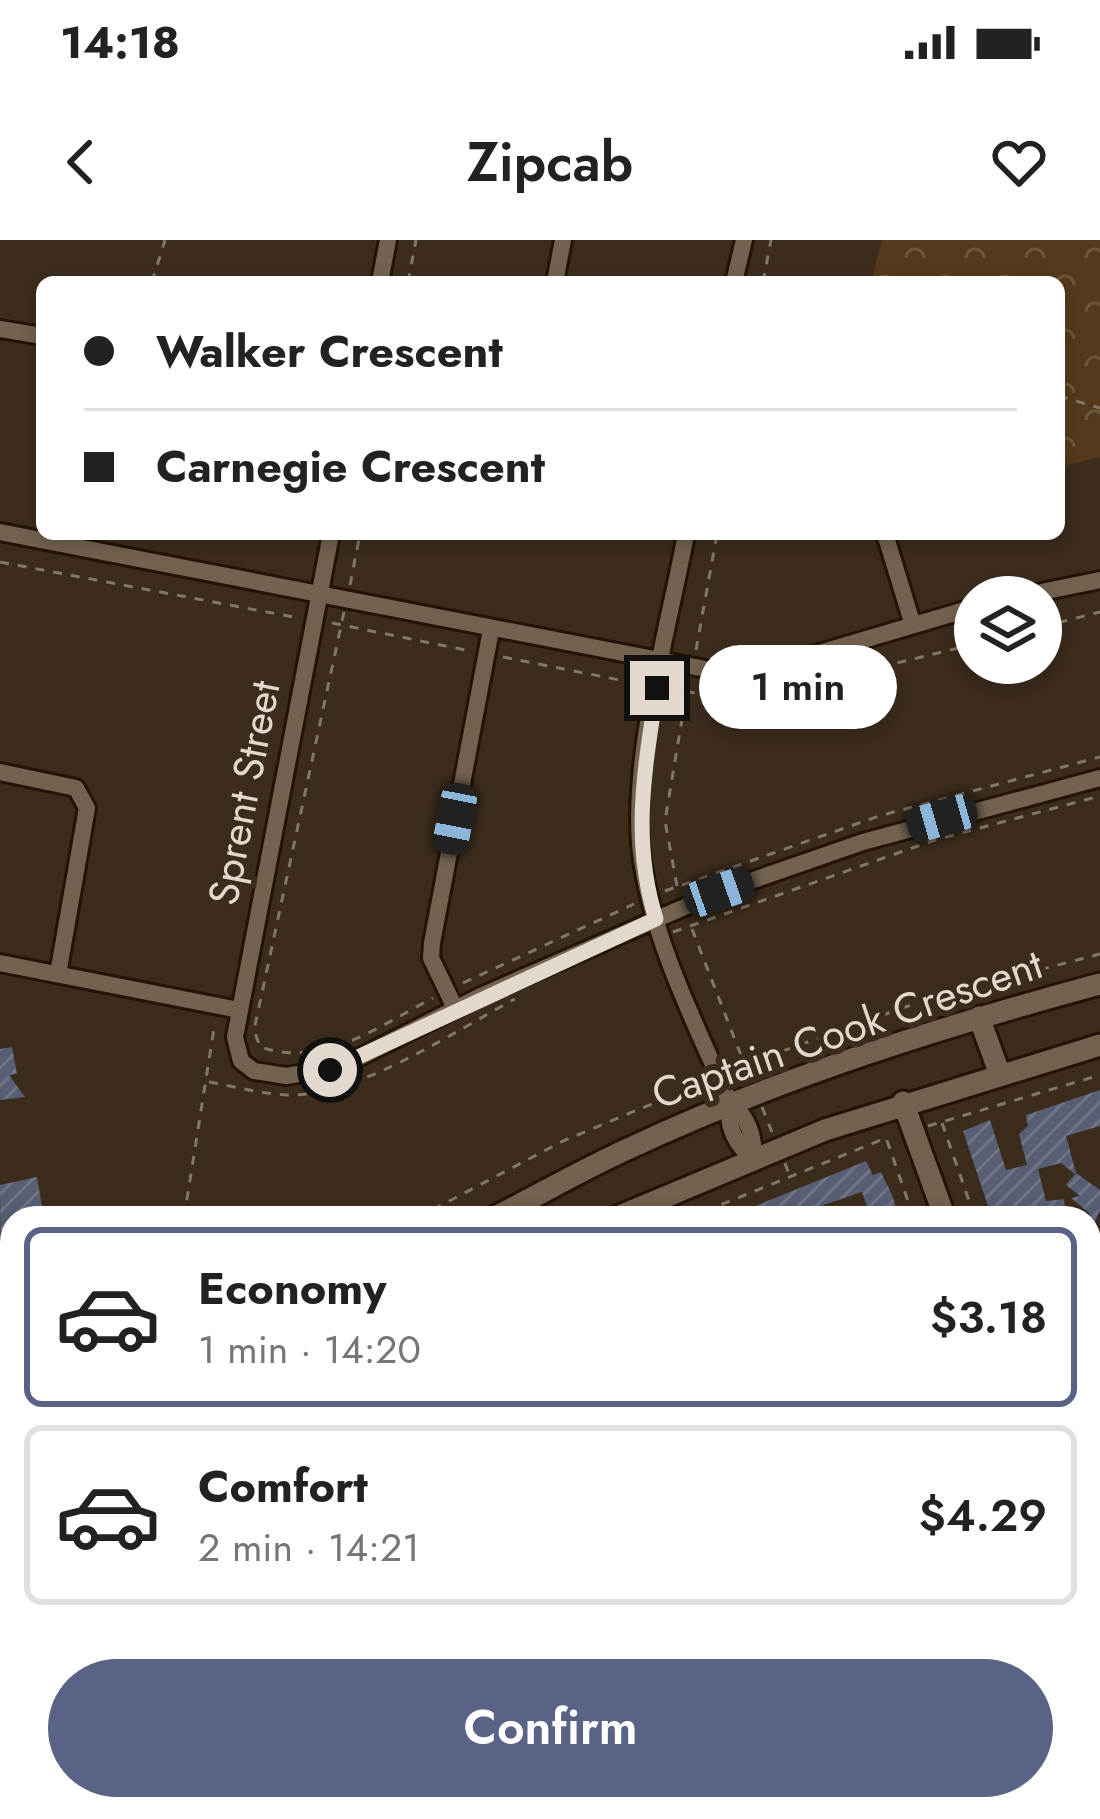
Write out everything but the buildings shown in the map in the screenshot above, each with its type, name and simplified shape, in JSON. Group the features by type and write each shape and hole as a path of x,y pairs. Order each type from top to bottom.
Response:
{"main road":[{"name":"Captain Cook Crescent","path":"520,1206 631,1147 730,1105 986,1015 1100,984"},
{"path":"986,1015 1004,1071"},
{"name":"Captain Cook Crescent","path":"643,1206 778,1148 903,1102 1100,1045"},
{"path":"903,1102 941,1206"}],"street":[{"path":"381,276 388,240"},
{"path":"556,276 563,240"},
{"path":"735,276 744,240"},
{"path":"0,328 36,335"},
{"path":"0,532 36,539"},
{"path":"41,540 726,673 765,669 954,612"},
{"path":"123,556 126,540"},
{"name":"Sprent Street","path":"331,540 234,1041 243,1064 279,1075 330,1070 455,1008"},
{"path":"685,540 640,802 649,897 730,1105 741,1111 754,1144 753,1158"},
{"path":"887,540 912,622"},
{"path":"1062,588 1100,580"},
{"path":"490,630 432,944 431,958 455,1008 684,907 863,842 1100,778"},
{"path":"0,772 76,788 88,808 58,974"},
{"path":"0,963 239,1010"}],"path":[{"path":"154,276 165,240"},
{"path":"409,276 416,240"},
{"path":"764,276 771,240"},
{"path":"1065,398 1100,408"},
{"path":"359,540 254,1030 260,1047 287,1056 317,1053 649,897 879,816 1100,757"},
{"path":"677,887 665,821 668,780 716,540"},
{"path":"1062,622 1100,612"},
{"path":"684,907 789,1174"},
{"path":"440,1206 563,1141 744,1063 928,999 1100,954"},
{"path":"186,1206 219,1023"},
{"path":"914,1130 1100,1075"},
{"path":"941,1121 971,1206"},
{"path":"716,1206 886,1138 910,1206"}],"green space":[{"path":"882,240 1100,240 1100,457 1065,466 1065,276 873,276"}],"route":[{"path":"330,1070 483,995 656,919 641,850 640,802 657,688"}]}
